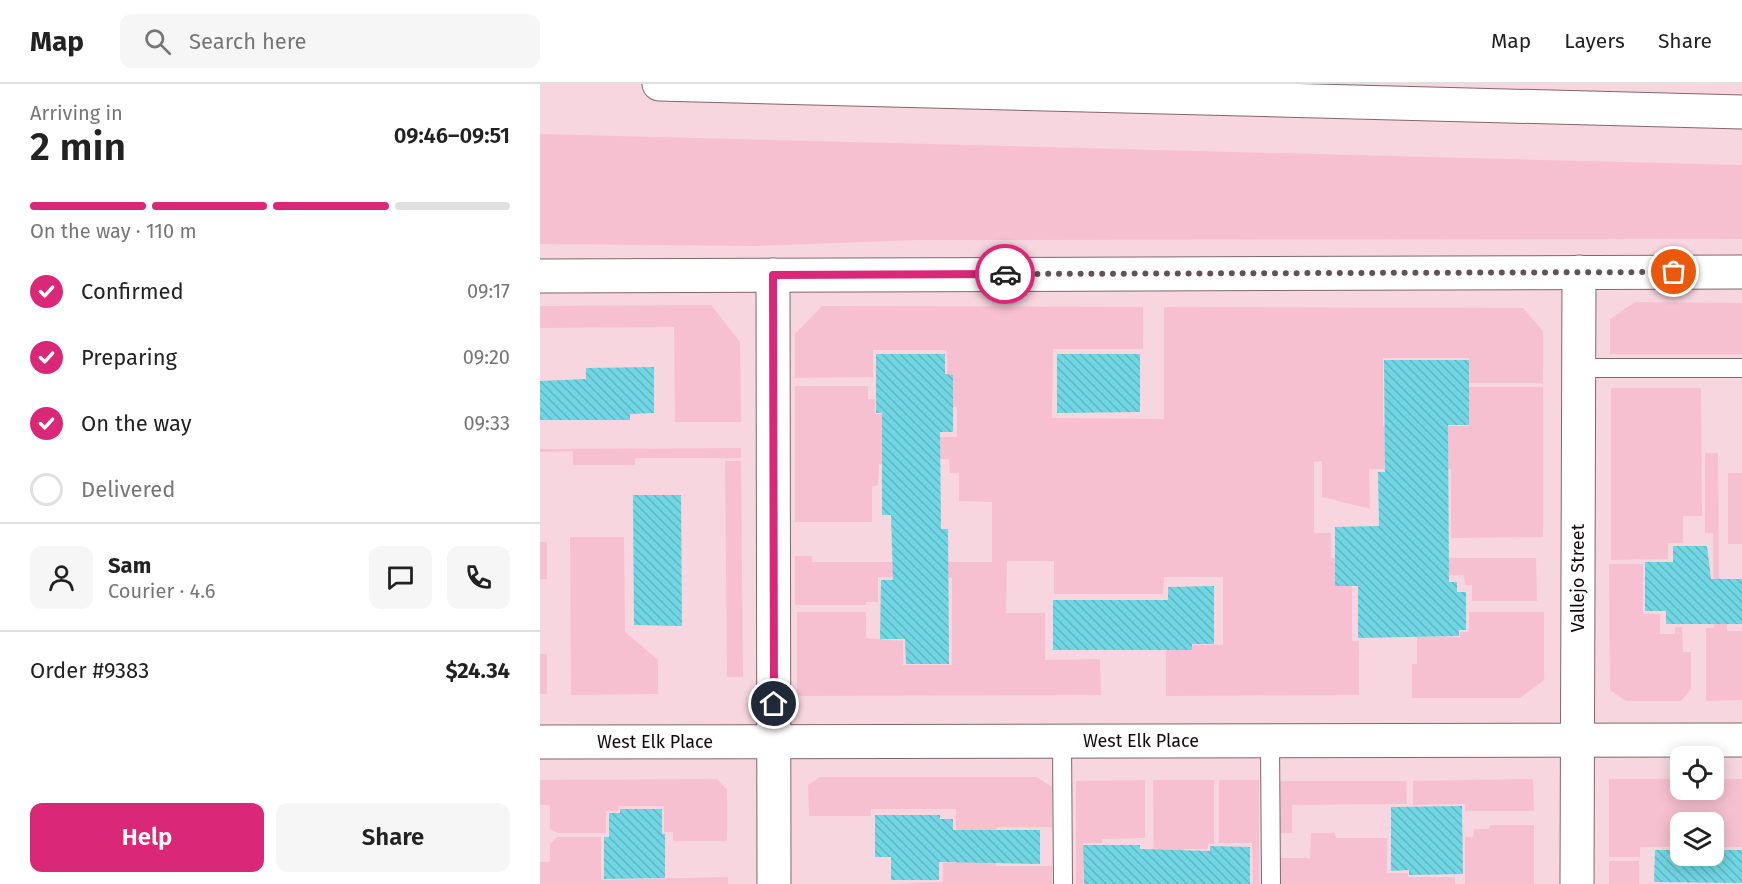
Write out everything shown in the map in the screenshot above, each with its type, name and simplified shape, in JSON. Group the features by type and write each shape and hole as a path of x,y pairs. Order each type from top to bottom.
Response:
{"main road":[{"path":"659,84 1742,112"},
{"name":"Vallejo Street","path":"1577,884 1579,272"},
{"path":"540,276 1742,272"},
{"path":"773,275 774,884"},
{"name":"West Elk Place","path":"540,742 1742,740"}],"lane":[{"path":"1578,368 1742,368"},
{"path":"1062,741 1063,884"},
{"path":"1270,741 1271,884"}],"shaded area":[{"path":"540,134 1742,165 1742,239 918,240 757,246 540,244"},
{"path":"1635,302 1742,303 1742,354 1610,354 1610,319"},
{"path":"711,305 740,342 741,422 675,422 674,327 540,328 540,306"},
{"path":"822,306 1143,307 1143,349 1053,349 1052,418 1164,419 1164,307 1523,308 1543,331 1543,383 1469,383 1469,358 1383,358 1383,426 1469,426 1469,387 1543,387 1543,537 1451,538 1451,469 1369,469 1370,509 1322,497 1322,461 1314,462 1314,533 1331,533 1331,558 1536,558 1537,601 1472,601 1472,585 1465,585 1464,575 1384,576 1352,585 1352,641 1359,641 1359,695 1166,696 1166,645 1223,645 1223,577 1164,577 1163,594 1054,594 1054,561 1007,561 1006,613 1045,613 1045,660 1100,659 1101,695 797,696 797,612 866,612 866,638 903,641 903,665 952,665 952,578 878,577 878,602 866,602 866,605 795,605 795,556 812,556 812,562 992,562 992,502 959,501 959,473 950,473 949,459 923,459 923,464 879,464 878,486 872,486 872,522 795,522 795,386 868,386 868,399 875,399 875,414 886,414 917,437 957,437 957,407 948,407 947,350 873,350 873,377 795,378 795,334"},
{"path":"1611,388 1701,388 1702,516 1683,516 1683,543 1668,543 1668,559 1611,560"},
{"path":"741,448 741,458 635,458 635,465 573,465 573,451 540,452 540,449"},
{"path":"1705,453 1718,453 1719,579 1726,580 1727,631 1742,631 1742,700 1706,701 1706,628 1714,628 1713,533 1705,533"},
{"path":"725,461 741,461 743,677 727,677"},
{"path":"1728,473 1742,473 1742,544 1728,544"},
{"path":"570,537 624,537 625,632 658,660 658,694 571,695"},
{"path":"540,542 547,542 547,579 540,579"},
{"path":"1609,564 1643,564 1643,614 1660,614 1660,634 1675,634 1675,627 1682,627 1683,652 1691,652 1691,689 1681,701 1626,701 1610,690"},
{"path":"1469,612 1544,612 1544,680 1520,698 1412,698 1412,664 1417,664 1417,637 1460,637 1460,632 1469,632"},
{"path":"540,654 547,654 547,694 540,694"},
{"path":"820,777 1037,777 1052,787 1052,827 997,827 996,866 1052,866 1052,884 892,884 943,882 943,863 956,863 956,809 871,809 871,816 809,816 808,785"},
{"path":"717,779 727,790 727,841 673,841 673,832 664,832 664,806 619,806 618,811 606,811 606,833 558,833 550,829 550,805 540,805 540,780"},
{"path":"1533,779 1534,811 1465,811 1465,804 1413,805 1413,781"},
{"path":"1609,779 1670,779 1670,800 1724,800 1724,779 1742,779 1742,847 1724,847 1724,812 1670,812 1670,847 1640,847 1640,857 1609,857"},
{"path":"1145,780 1145,838 1102,839 1102,843 1083,843 1083,884 1076,884 1076,781"},
{"path":"1153,780 1214,780 1214,844 1208,844 1208,849 1184,849 1184,884 1154,872"},
{"path":"1219,780 1259,780 1259,884 1253,884 1252,843 1219,843"},
{"path":"1280,781 1406,781 1407,804 1292,805 1292,833 1280,833"},
{"path":"1490,825 1534,825 1534,884 1465,884 1465,837 1473,837 1474,829 1489,829"},
{"path":"1311,833 1335,833 1336,838 1387,838 1387,873 1408,873 1408,877 1455,877 1455,884 1280,884 1280,858 1310,858"},
{"path":"557,837 601,837 601,880 728,877 728,884 540,884 540,862 550,862 550,844"},
{"path":"1609,861 1639,861 1639,884 1609,884"}],"building":[{"path":"876,354 945,354 945,374 953,375 953,432 940,432 941,529 948,529 949,664 906,664 905,639 880,639 881,580 893,580 891,515 882,515 882,413 876,413"},
{"path":"1057,354 1140,354 1140,412 1057,413"},
{"path":"1384,360 1469,360 1469,425 1448,425 1449,582 1457,582 1457,592 1466,592 1466,630 1459,630 1459,636 1358,638 1358,586 1335,586 1335,527 1379,526 1378,472 1385,472"},
{"path":"654,367 654,413 630,414 630,420 540,420 540,381 586,379 586,368"},
{"path":"633,495 681,495 682,626 634,625"},
{"path":"1673,546 1707,546 1711,579 1742,579 1742,624 1666,624 1666,611 1645,611 1645,562 1673,562"},
{"path":"1214,586 1214,644 1192,644 1192,650 1053,650 1053,600 1168,600 1168,587"},
{"path":"1462,806 1463,874 1409,875 1409,870 1391,871 1391,807"},
{"path":"620,809 662,809 662,834 665,834 665,878 604,879 604,837 609,837 609,813 620,813"},
{"path":"875,815 940,815 940,819 953,819 953,830 1040,830 1040,864 939,862 939,880 891,880 891,857 875,857"},
{"path":"1083,845 1140,845 1140,849 1210,851 1210,846 1250,847 1250,884 1084,884"},
{"path":"1655,850 1670,850 1670,866 1724,866 1724,850 1742,850 1742,883 1654,882"}],"way so far":[{"path":"1005,274 1674,272"}],"route":[{"path":"774,704 773,275 1005,274"}]}
